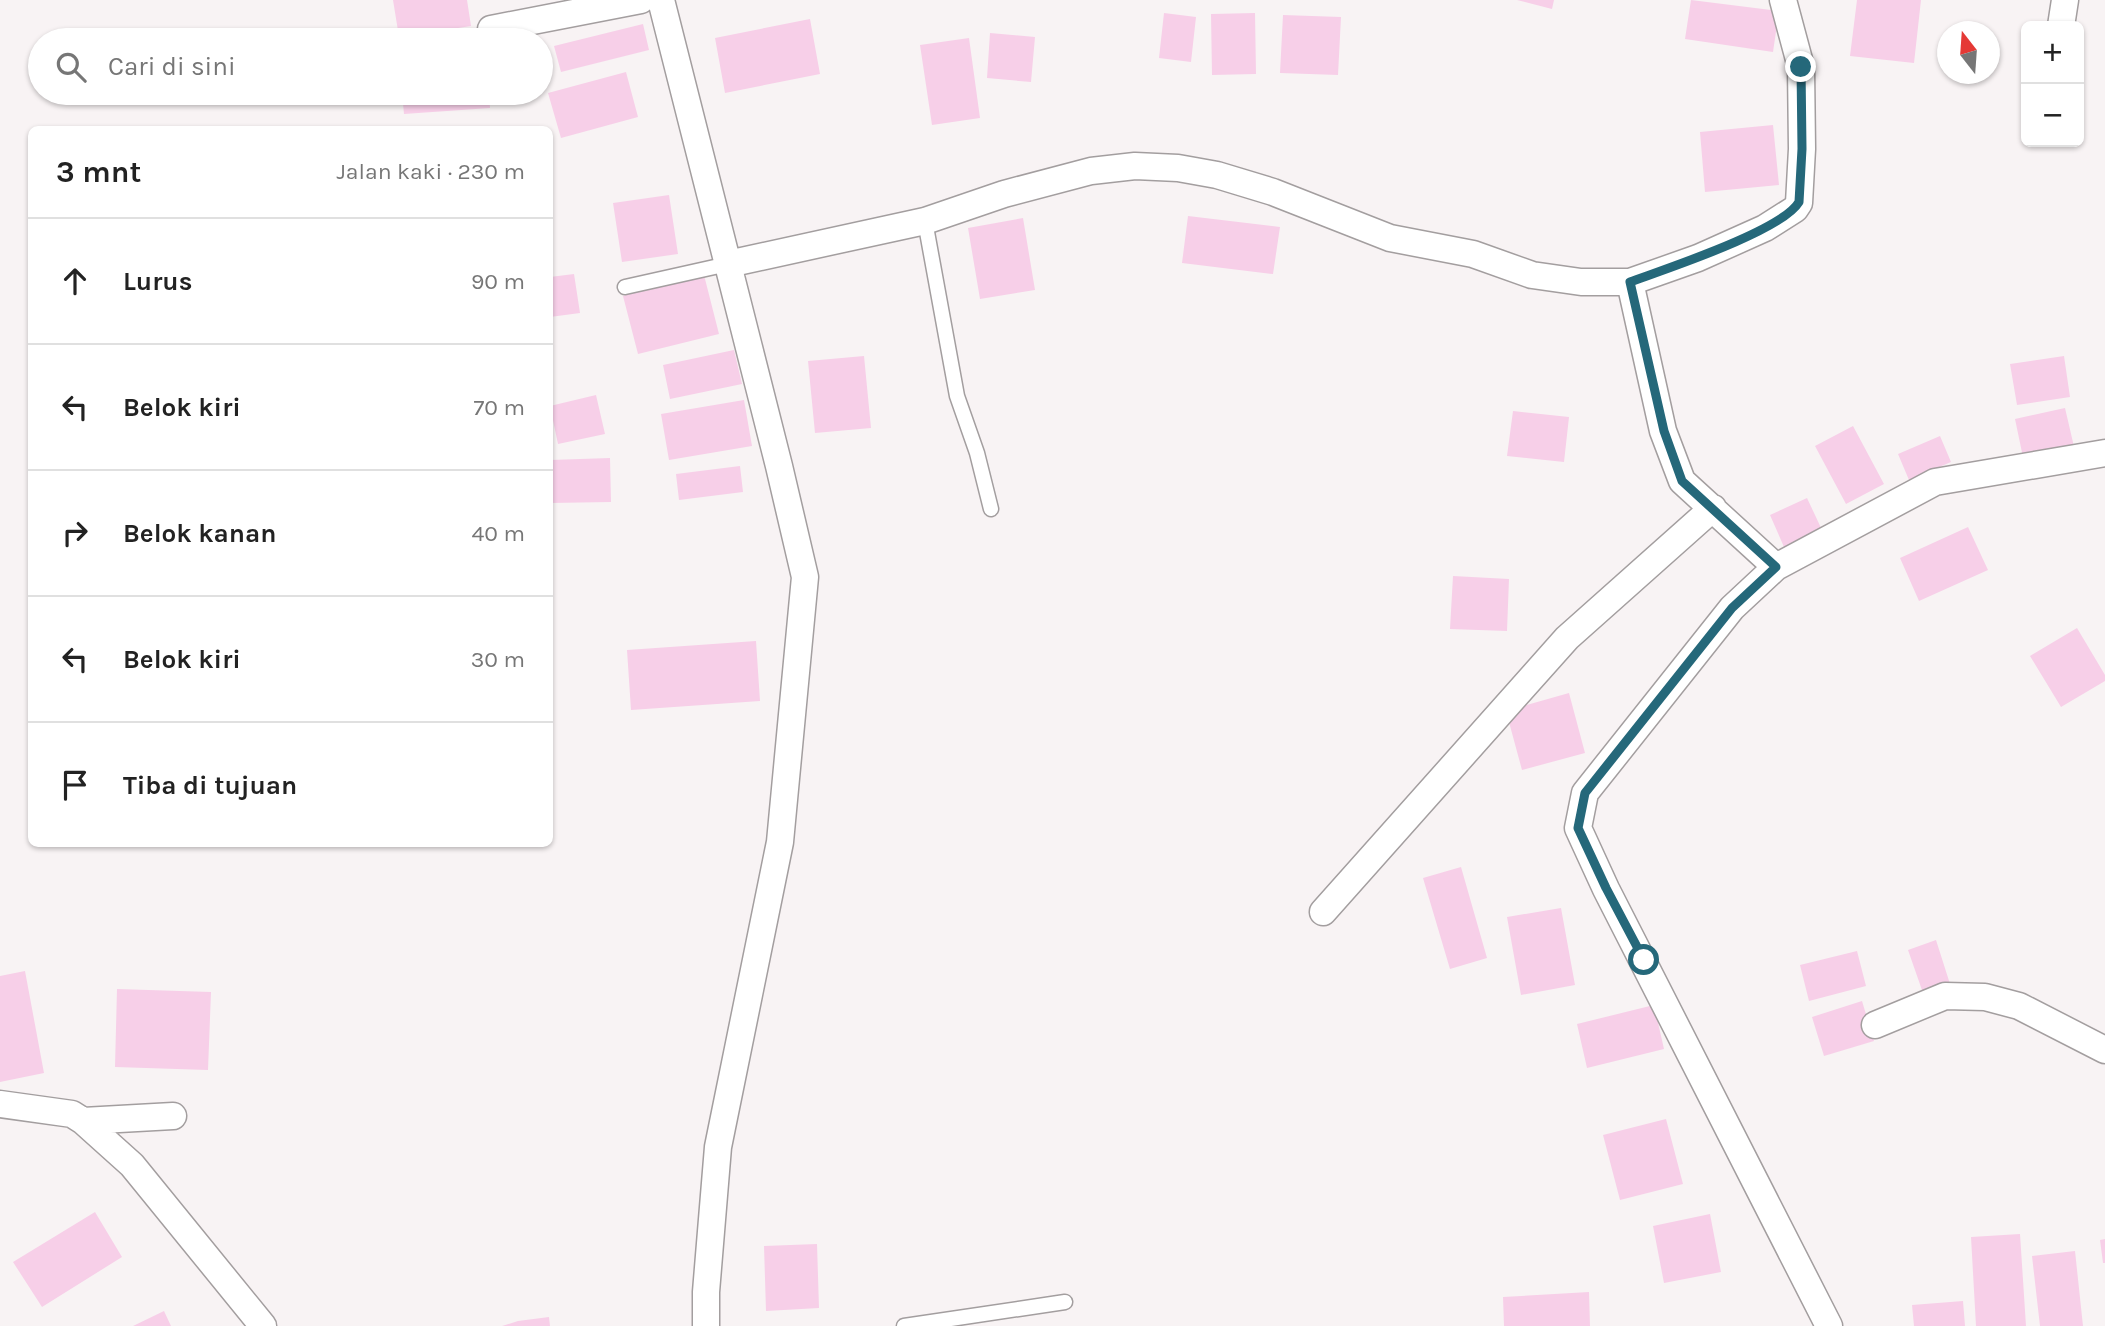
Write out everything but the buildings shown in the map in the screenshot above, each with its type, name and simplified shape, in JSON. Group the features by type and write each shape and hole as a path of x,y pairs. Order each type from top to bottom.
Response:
{"street":[{"path":"496,28 641,0"},
{"path":"661,0 805,577 780,842 718,1147 706,1292 706,1326"},
{"path":"728,264 925,221 1004,194 1091,171 1135,166 1178,168 1217,175 1273,192 1390,238 1473,254 1532,275 1581,282 1630,282 1699,257 1765,228 1795,209 1799,202 1802,149 1801,67 1783,0"},
{"path":"2062,21 2066,0"},
{"path":"1630,282 1664,431 1682,481 1776,567"},
{"path":"1829,1326 1578,828 1585,793 1732,608 1776,567 1935,482 2105,453"},
{"path":"1323,912 1567,638 1713,508"},
{"path":"1875,1025 1945,996 1985,997 2019,1006 2105,1050"},
{"path":"0,1104 72,1114 83,1121 132,1166 263,1326"},
{"path":"83,1121 173,1116"}],"lane":[{"path":"925,221 957,396 977,453 991,509"},
{"path":"625,287 728,264"},
{"path":"904,1326 1065,1302"}],"route":[{"path":"1644,960 1578,828 1585,793 1732,608 1776,567 1682,481 1664,431 1630,282 1735,242 1765,228 1795,209 1799,202 1802,149 1801,67"}]}
